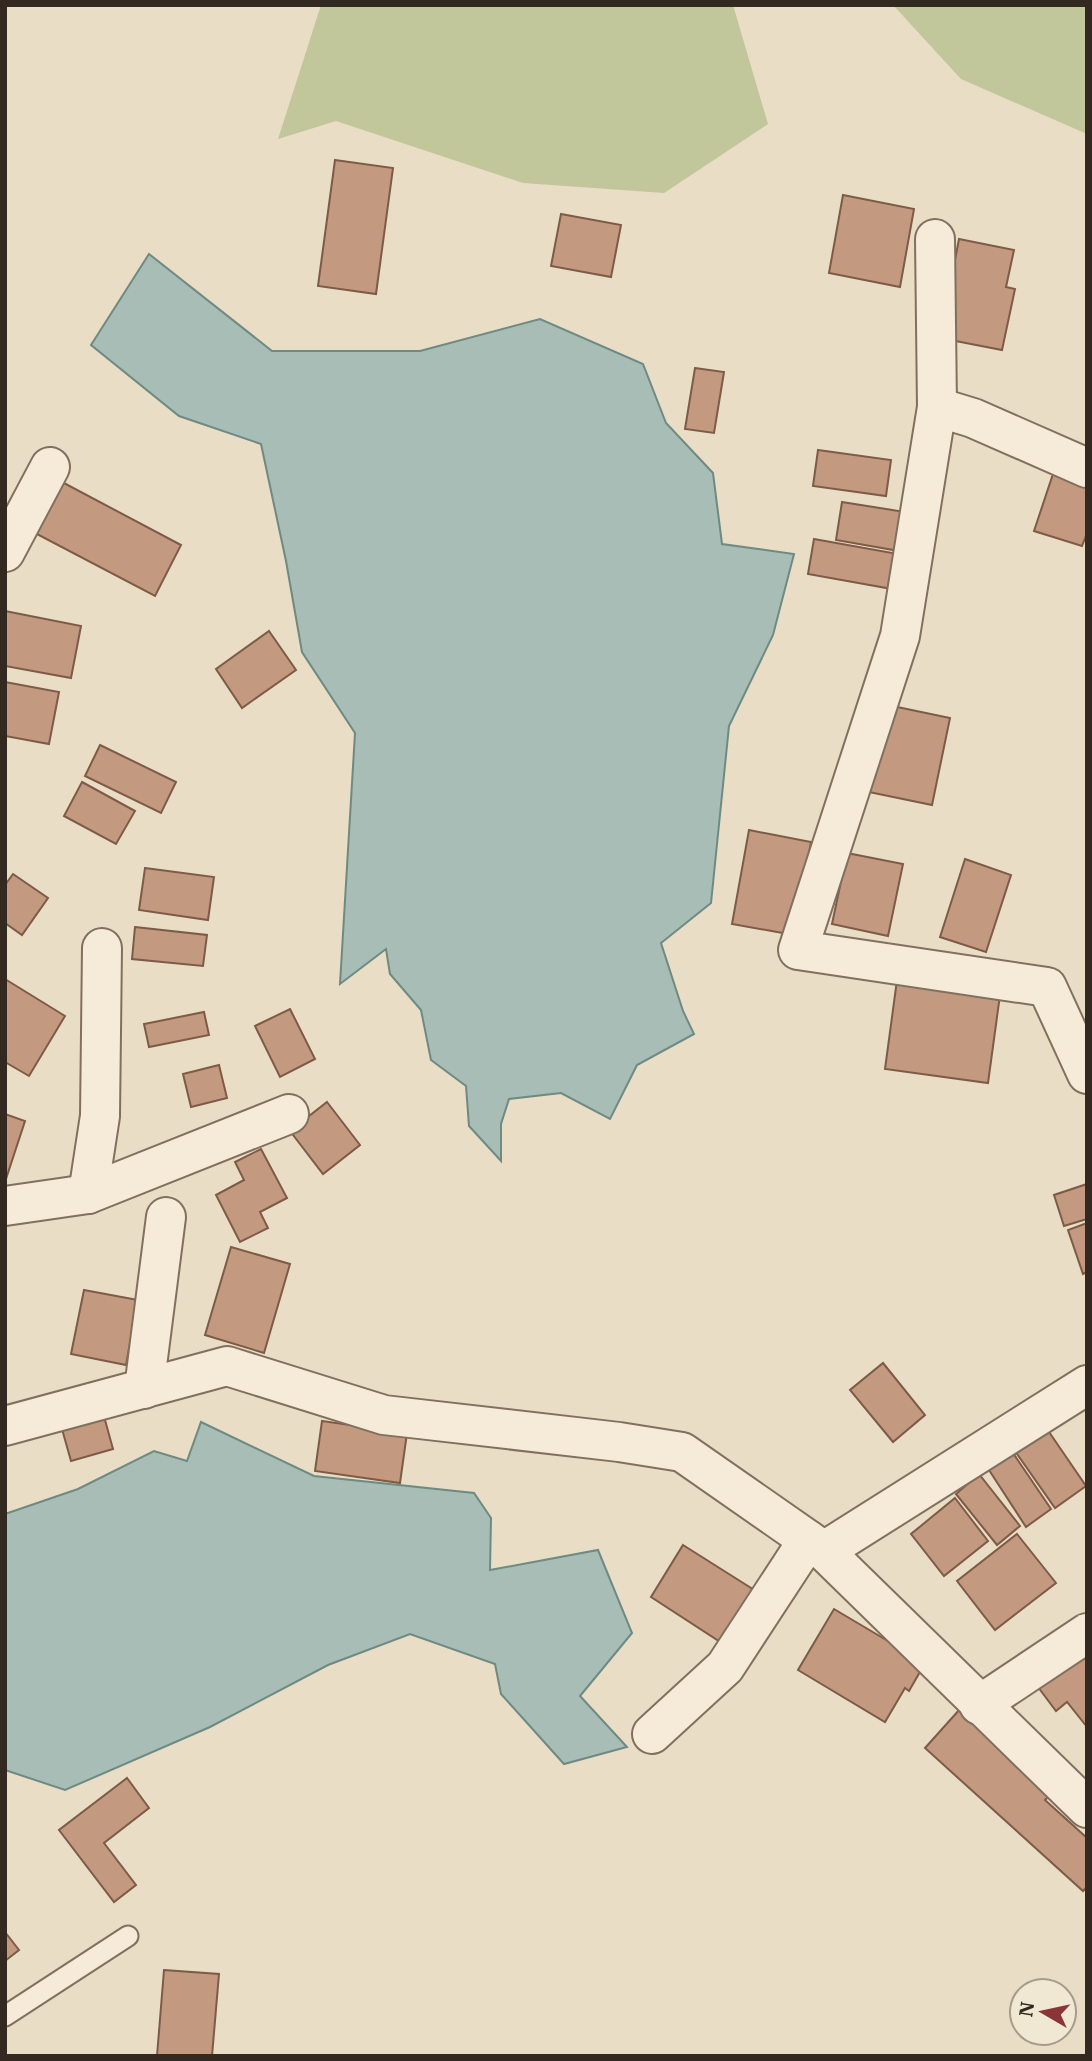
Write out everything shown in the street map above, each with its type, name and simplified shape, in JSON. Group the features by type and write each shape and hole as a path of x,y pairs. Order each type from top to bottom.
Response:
{"street":[{"path":"935,239 937,407 900,636 799,950 1047,987 1087,1074"},
{"path":"937,407 973,418 1087,468"},
{"path":"5,552 50,467"},
{"path":"88,1194 100,1116 102,948"},
{"path":"5,1206 88,1194 289,1114"},
{"path":"144,1389 166,1217"},
{"path":"5,1426 227,1366 384,1415 619,1441 682,1451 816,1545 1087,1808"},
{"path":"652,1734 725,1667 816,1545 1087,1385"},
{"path":"979,1705 1087,1633"}],"lane":[{"path":"5,2016 128,1936"}],"green space":[{"path":"321,5 733,5 768,124 664,193 523,183 336,121 278,139"},
{"path":"893,5 1087,5 1087,134 961,79"}],"water":[{"path":"149,254 272,351 420,351 540,319 643,364 666,423 713,473 722,544 794,554 773,635 729,726 711,903 661,943 683,1011 694,1034 637,1065 610,1119 561,1093 509,1099 501,1124 501,1161 469,1126 466,1086 431,1060 421,1010 390,974 386,949 340,984 355,733 302,652 261,444 179,416 91,345"},
{"path":"201,1422 314,1476 474,1493 491,1518 490,1570 598,1550 632,1633 580,1696 627,1747 564,1764 501,1694 495,1664 410,1634 328,1665 210,1727 65,1790 5,1770 5,1514 78,1489 154,1451 187,1461"}],"building":[{"path":"335,160 393,168 376,294 318,286"},
{"path":"843,195 914,209 900,287 829,273"},
{"path":"561,214 621,225 611,277 551,266"},
{"path":"959,239 1014,250 1006,287 1015,289 1002,350 940,338"},
{"path":"695,368 724,372 714,433 685,429"},
{"path":"818,450 891,460 886,496 813,486"},
{"path":"1054,471 1087,481 1087,533 1082,546 1034,531"},
{"path":"62,482 181,545 155,596 35,533"},
{"path":"842,502 905,512 899,551 836,540"},
{"path":"814,539 898,554 892,589 808,574"},
{"path":"5,611 81,626 71,678 5,666"},
{"path":"269,631 296,670 242,708 216,669"},
{"path":"5,682 59,692 49,744 5,736"},
{"path":"883,704 950,718 932,805 864,791"},
{"path":"100,745 176,782 161,813 85,776"},
{"path":"82,782 135,811 116,844 64,816"},
{"path":"749,830 811,842 794,935 732,924"},
{"path":"847,853 903,864 888,936 832,924"},
{"path":"965,859 1011,875 986,952 940,937"},
{"path":"145,868 214,877 208,920 139,910"},
{"path":"13,874 48,898 22,935 5,923 5,885"},
{"path":"135,927 207,935 203,966 132,959"},
{"path":"5,979 65,1016 29,1076 5,1062"},
{"path":"897,980 1000,995 988,1083 885,1069"},
{"path":"290,1009 315,1059 280,1077 255,1026"},
{"path":"204,1012 209,1035 149,1047 144,1024"},
{"path":"219,1065 227,1098 191,1107 183,1074"},
{"path":"327,1102 360,1145 323,1174 290,1131"},
{"path":"5,1114 25,1121 5,1182"},
{"path":"261,1149 287,1198 260,1212 268,1228 240,1242 216,1195 244,1180 235,1162"},
{"path":"1087,1184 1087,1219 1064,1226 1054,1195"},
{"path":"1087,1223 1087,1272 1083,1274 1068,1230"},
{"path":"231,1247 290,1264 264,1353 205,1335"},
{"path":"84,1290 138,1300 126,1365 71,1354"},
{"path":"883,1363 925,1415 893,1442 850,1390"},
{"path":"102,1409 113,1449 71,1461 60,1422"},
{"path":"322,1421 407,1433 400,1483 315,1471"},
{"path":"1047,1429 1086,1486 1055,1508 1015,1451"},
{"path":"1013,1453 1051,1509 1026,1527 989,1470"},
{"path":"979,1474 1020,1526 997,1545 956,1494"},
{"path":"955,1498 988,1541 944,1576 911,1534"},
{"path":"1017,1534 1056,1583 995,1630 957,1581"},
{"path":"683,1545 759,1593 725,1645 651,1597"},
{"path":"834,1609 925,1663 909,1691 905,1688 885,1722 798,1670"},
{"path":"1087,1649 1087,1727 1067,1702 1056,1711 1038,1687"},
{"path":"960,1709 1053,1792 1045,1800 1087,1838 1087,1887 1083,1891 925,1748"},
{"path":"127,1778 149,1808 104,1843 136,1885 114,1902 59,1830"},
{"path":"5,1932 19,1950 5,1961"},
{"path":"164,1970 219,1974 212,2056 157,2056"}]}
